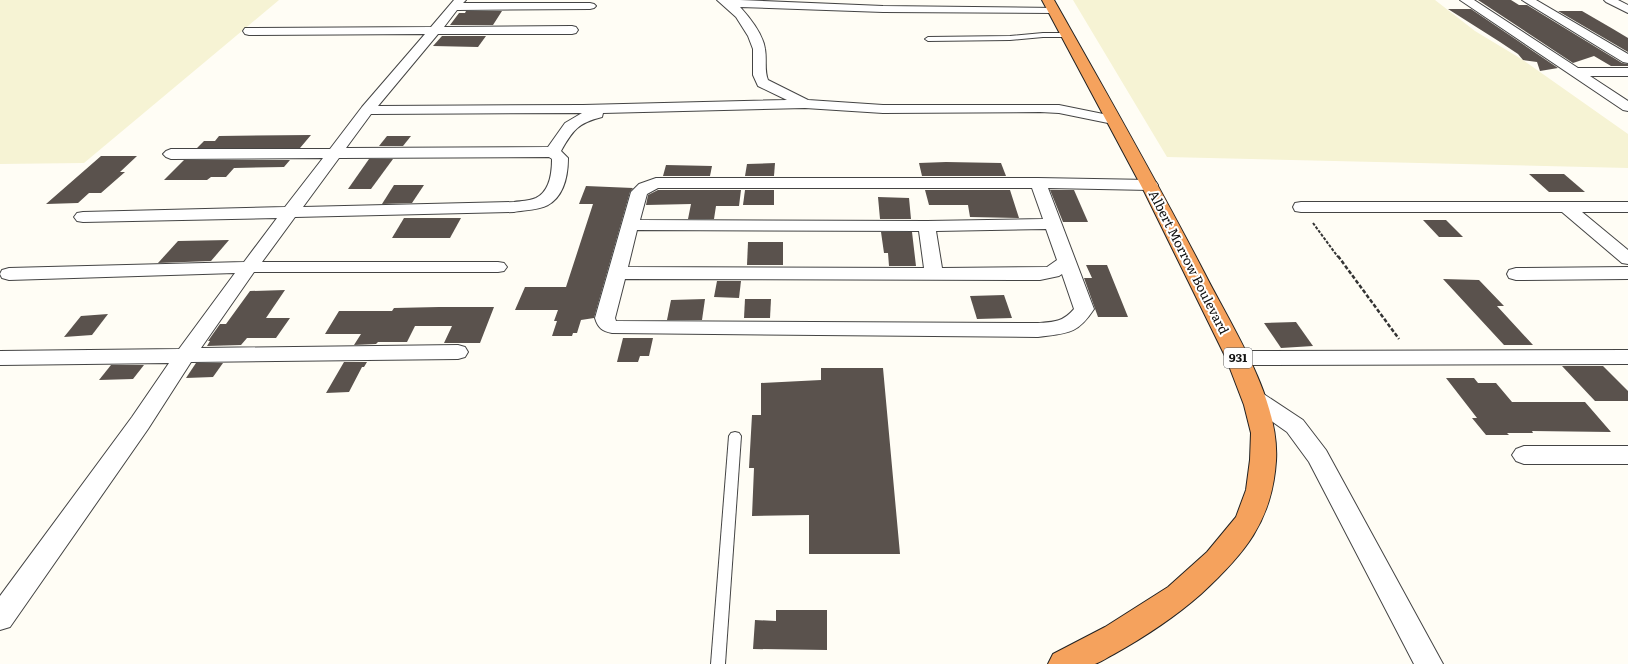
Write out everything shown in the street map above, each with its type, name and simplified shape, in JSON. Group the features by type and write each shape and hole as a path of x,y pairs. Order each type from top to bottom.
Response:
{"highway":[{"name":"Albert Morrow Boulevard","path":"1050,5 1150,185 1238,358 1254,398 1262,433 1263,460 1259,490 1248,522 1217,562 1178,596 1116,636 1064,664"}],"street":[{"path":"1466,0 1628,107"},
{"path":"1528,0 1628,59"},
{"path":"1610,0 1628,10"},
{"path":"726,1 883,9 1050,5"},
{"path":"726,1 736,9 755,38 758,49 759,77 763,83 805,104"},
{"path":"0,618 140,423 186,354 249,267 367,110 433,30 457,4 590,6"},
{"path":"249,31 572,30"},
{"path":"1574,72 1628,72"},
{"path":"367,110 573,110 632,107 805,104 883,109 1046,108 1059,109 1113,120"},
{"path":"553,152 569,126 574,121 582,117 632,107"},
{"path":"83,217 514,207 542,201 552,194 556,185 560,166 560,158 553,152 171,154"},
{"path":"1038,183 1084,309 1075,321 1063,327 1038,330 612,327 607,324 605,318 639,192 644,187 656,183 1038,183 1150,185"},
{"path":"1301,207 1628,207"},
{"path":"1566,207 1628,259"},
{"path":"630,225 927,226 1054,224"},
{"path":"927,226 934,274"},
{"path":"618,273 1040,274 1052,272 1066,262"},
{"path":"9,274 249,267 498,266"},
{"path":"1516,274 1628,273"},
{"path":"0,358 186,354 458,352"},
{"path":"1238,358 1628,357"},
{"path":"1254,398 1295,426 1318,456 1429,664"},
{"path":"1524,455 1628,455"}],"lane":[{"path":"928,39 1010,38 1043,35 1066,35"},
{"path":"718,664 726,544 736,436"}],"path":[{"path":"1301,207 1412,357"}],"shaded area":[{"path":"0,0 279,0 84,163 0,164"},
{"path":"1073,0 1435,0 1475,31 1523,60 1628,134 1628,168 1167,157"}],"building":[{"path":"1478,0 1511,0 1519,5 1527,5 1622,63 1628,64 1628,66 1611,66 1594,56 1573,63"},
{"path":"1448,9 1471,9 1558,68 1540,71 1537,62 1523,60 1518,54"},
{"path":"466,11 502,11 493,25 450,25 459,13 465,13"},
{"path":"1558,11 1582,11 1613,29 1628,38 1628,52"},
{"path":"442,36 486,36 478,47 433,46"},
{"path":"311,135 300,148 197,148 204,141 215,141 219,136"},
{"path":"387,136 411,136 403,146 379,146"},
{"path":"101,156 137,156 120,172 125,172 101,193 89,193 78,203 46,204"},
{"path":"369,159 393,159 371,189 348,189"},
{"path":"184,160 290,160 284,167 234,168 226,177 211,177 207,180 164,180"},
{"path":"775,163 774,176 745,176 747,164"},
{"path":"919,163 1001,163 1006,176 922,176"},
{"path":"666,165 712,166 710,176 663,176"},
{"path":"1529,174 1564,174 1585,192 1549,192"},
{"path":"394,185 424,185 412,203 382,204"},
{"path":"586,186 633,188 630,192 594,318 581,320 577,333 573,333 572,336 552,336 557,321 554,321 558,310 515,310 525,287 566,287 593,204 579,204"},
{"path":"658,190 741,190 739,206 716,206 714,219 688,219 691,204 646,205 648,195"},
{"path":"745,190 774,190 774,205 743,205"},
{"path":"925,190 1010,190 1019,218 970,217 968,205 929,205"},
{"path":"1050,190 1074,190 1088,222 1063,222"},
{"path":"878,197 909,198 911,219 880,219"},
{"path":"404,218 461,218 450,238 392,238"},
{"path":"1423,220 1446,220 1463,237 1439,237"},
{"path":"881,232 912,232 916,266 889,266 888,253 884,253"},
{"path":"229,240 211,261 158,263 178,241"},
{"path":"748,242 783,242 783,265 747,265"},
{"path":"1086,265 1107,265 1128,317 1098,317 1084,278 1092,278"},
{"path":"1443,279 1479,280 1504,306 1497,306 1533,345 1504,345"},
{"path":"717,281 741,281 739,298 714,297"},
{"path":"285,290 266,318 290,318 276,338 247,338 241,345 207,346 210,341 208,341 220,324 226,324 250,291"},
{"path":"1004,295 1012,318 977,319 970,296"},
{"path":"705,299 702,320 667,320 671,300"},
{"path":"745,299 771,299 770,318 744,318"},
{"path":"494,307 480,343 444,343 452,326 415,326 407,342 378,342 376,344 354,345 361,334 325,334 339,311 392,311 394,308"},
{"path":"108,314 92,335 64,337 81,316"},
{"path":"1296,322 1313,346 1281,348 1264,323"},
{"path":"623,338 653,338 649,356 640,356 638,362 617,362"},
{"path":"344,362 367,362 364,367 362,367 349,392 326,393"},
{"path":"196,363 223,363 213,377 186,378"},
{"path":"111,365 144,365 133,379 99,380"},
{"path":"1562,366 1603,366 1628,391 1628,401 1595,401"},
{"path":"821,368 883,368 900,554 809,554 809,515 752,516 754,468 749,468 752,415 761,415 761,383 821,380"},
{"path":"1446,378 1474,378 1478,383 1496,383 1512,402 1585,402 1611,432 1532,431 1533,433 1486,435 1472,418 1477,418"},
{"path":"776,610 827,610 827,650 753,649 755,620 776,621"}]}
